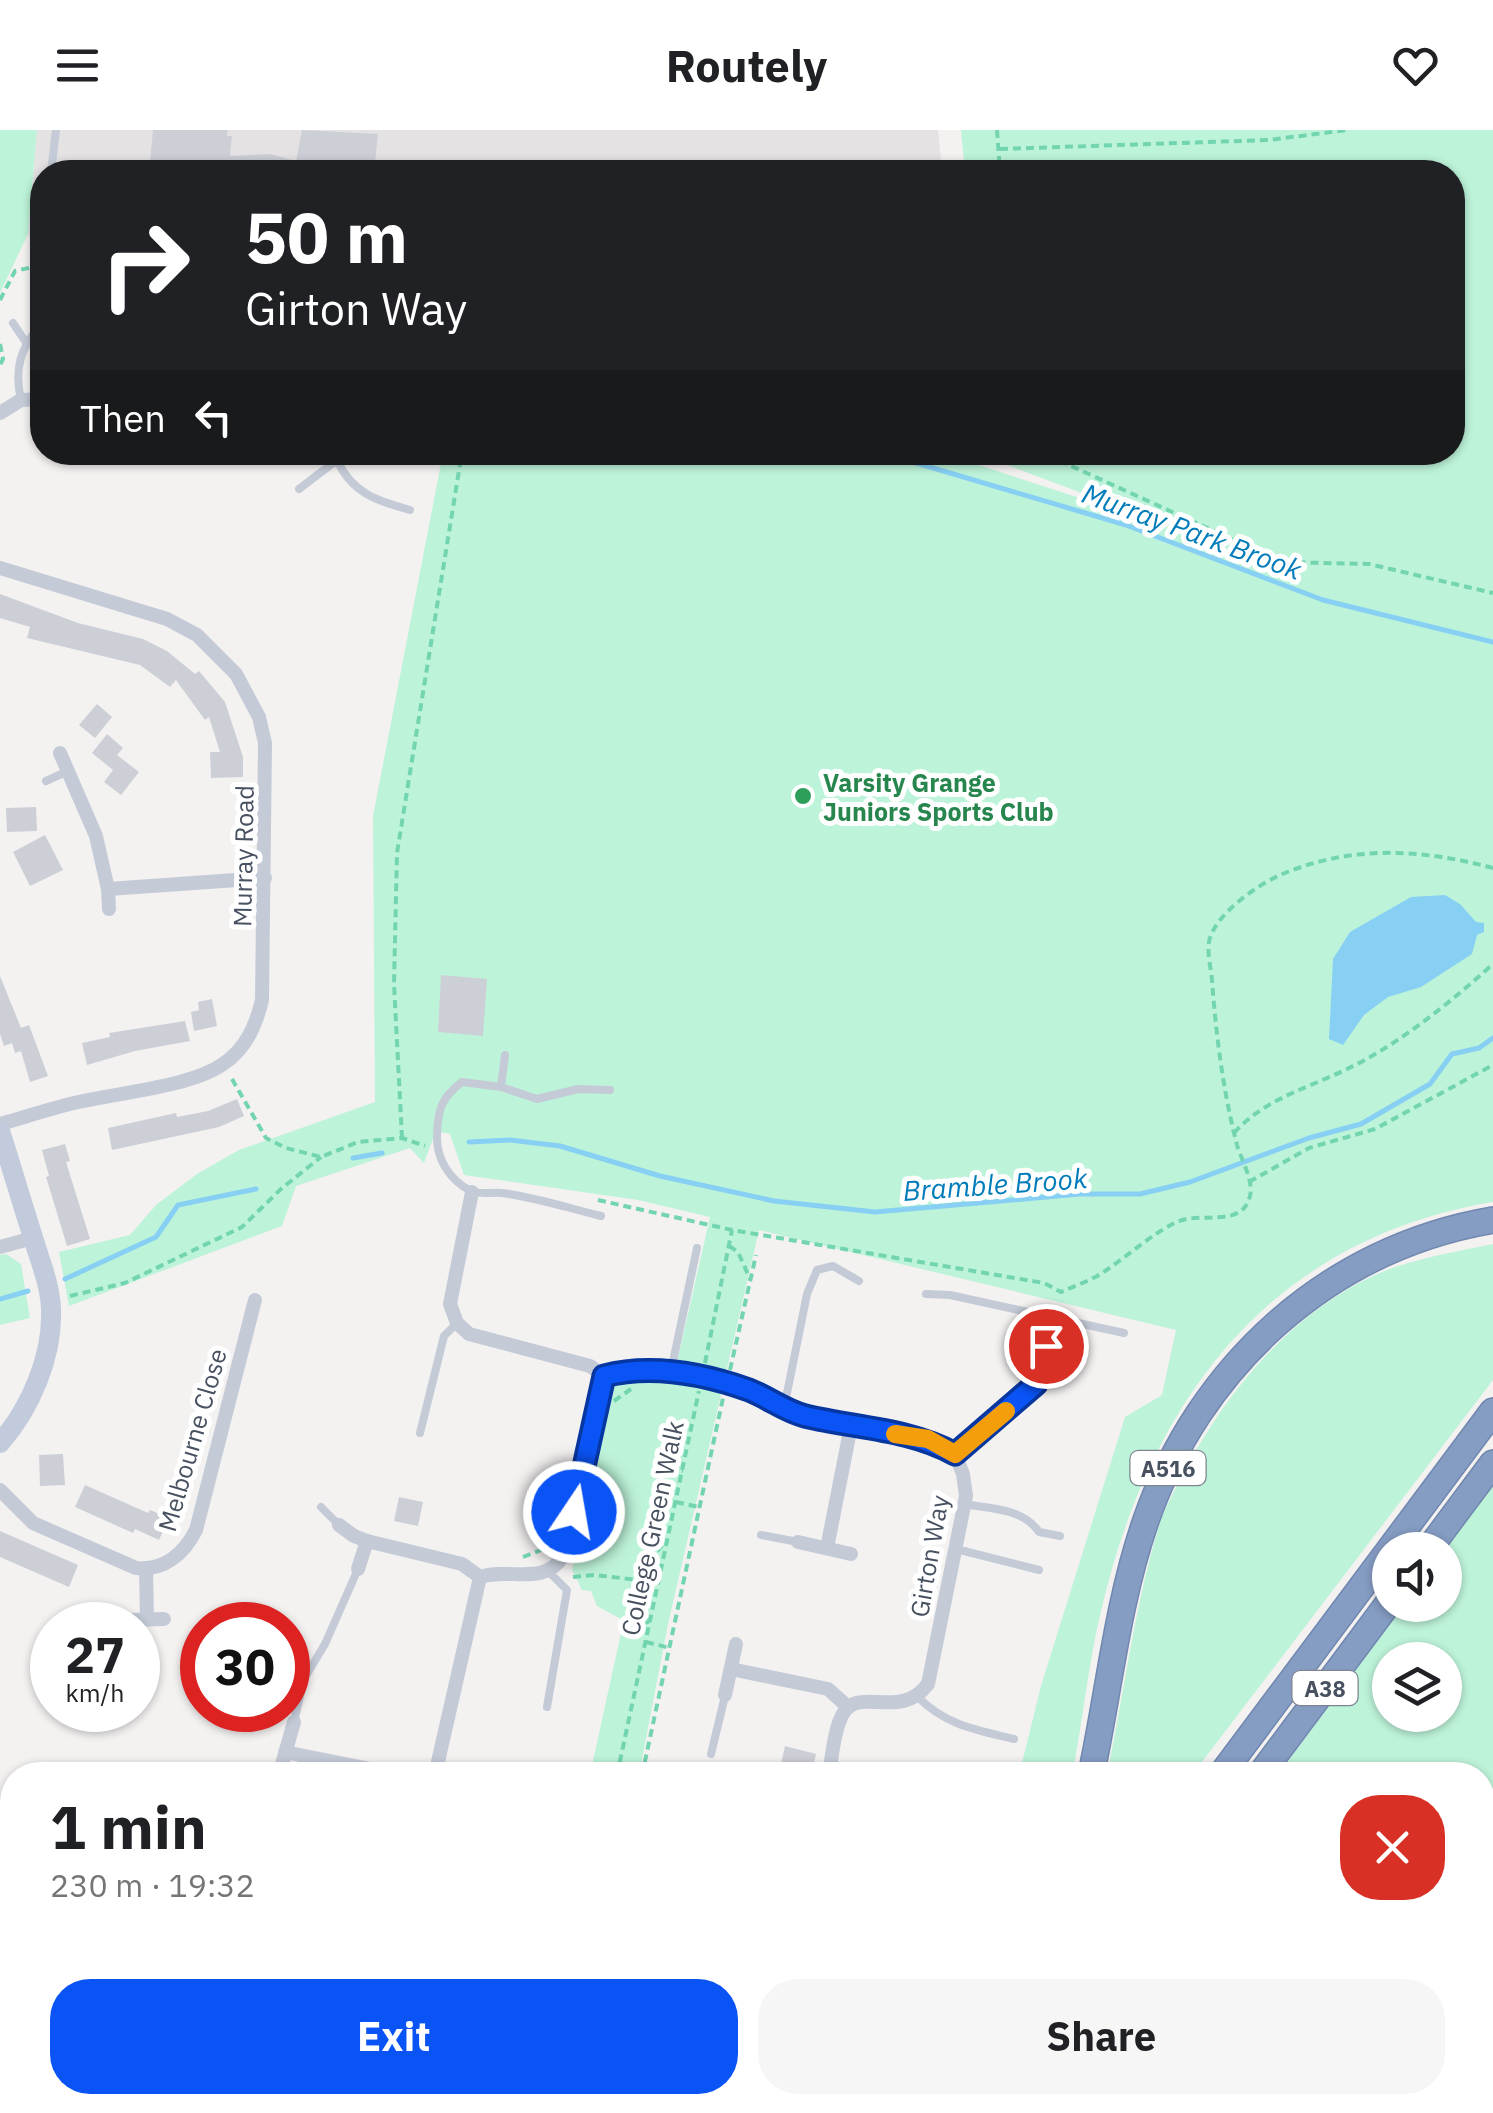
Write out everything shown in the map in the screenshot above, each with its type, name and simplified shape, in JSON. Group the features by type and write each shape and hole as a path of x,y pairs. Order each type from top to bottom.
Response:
{"highway":[{"name":"A516","path":"1093,1762 1112,1658 1144,1526 1165,1473 1214,1390 1275,1325 1345,1274 1444,1230 1493,1220"},
{"name":"A38","path":"1231,1762 1493,1411"},
{"path":"1441,1532 1493,1463"},
{"name":"A38","path":"1270,1762 1374,1622"}],"street":[{"path":"0,413 20,400 30,399"},
{"name":"Murray Road","path":"0,568 167,619 197,635 230,666 259,716 265,743 262,1000 254,1028 224,1064"},
{"path":"60,753 96,836 110,909"},
{"path":"108,889 265,878"},
{"path":"0,1443 22,1412 36,1382 47,1348 50,1298 0,1128 71,1104 194,1077 224,1064"},
{"path":"472,1192 450,1304 457,1323 470,1334 590,1366 604,1376 665,1371 702,1378 750,1391 784,1408 851,1426 928,1439 955,1454 1036,1384 1052,1318"},
{"path":"0,1247 33,1238"},
{"name":"Melbourne Close","path":"146,1569 170,1562 190,1543 196,1530 255,1300"},
{"path":"232,1315 249,1320"},
{"path":"339,1525 354,1536 462,1564 486,1575 537,1575 553,1569 563,1556 604,1376"},
{"path":"828,1548 851,1426"},
{"name":"Girton Way","path":"918,1697 928,1684 964,1504 963,1474 955,1454"},
{"path":"0,1490 33,1522 146,1569 147,1602"},
{"path":"358,1569 368,1540"},
{"path":"798,1542 851,1554"},
{"path":"437,1762 486,1575"},
{"path":"724,1695 736,1644"},
{"path":"731,1669 828,1689 848,1707"},
{"path":"832,1762 840,1718 848,1707 860,1700 904,1703 918,1697"},
{"path":"282,1762 291,1732"},
{"path":"285,1752 335,1762"}],"lane":[{"path":"52,160 56,130"},
{"path":"13,322 27,344"},
{"path":"20,400 16,372 30,340"},
{"path":"299,489 328,465"},
{"path":"343,465 353,487 410,510"},
{"path":"46,781 68,771"},
{"path":"501,1087 504,1055"},
{"path":"601,1216 502,1194 472,1192 450,1174 436,1155 439,1106 445,1095 462,1082 501,1087 537,1099 578,1089 610,1090"},
{"path":"665,1371 696,1248"},
{"path":"784,1408 807,1294 817,1270 833,1266 859,1282"},
{"path":"926,1294 950,1295 1124,1333"},
{"path":"420,1433 444,1336 457,1323"},
{"path":"964,1504 1018,1514 1030,1520 1039,1532 1060,1536"},
{"path":"320,1507 339,1525"},
{"path":"761,1534 798,1542"},
{"path":"955,1549 1039,1570"},
{"path":"310,1670 358,1569"},
{"path":"547,1707 568,1590 553,1569"},
{"path":"710,1754 724,1695"},
{"path":"918,1697 952,1724 1014,1739"}],"path":[{"path":"998,130 1000,160"},
{"path":"1000,149 1269,140 1347,130"},
{"path":"0,300 15,271 30,268"},
{"path":"0,344 0,365"},
{"path":"402,1138 394,984 397,853 460,465"},
{"path":"1069,465 1282,562 1369,564 1493,592"},
{"path":"1493,868 1400,851 1347,854 1260,882 1220,921 1208,941 1214,1014 1234,1133 1250,1182 1308,1148 1375,1130 1493,1065"},
{"path":"1234,1133 1253,1112 1358,1064 1459,995 1493,964"},
{"path":"224,1064 266,1138 321,1157"},
{"path":"50,1298 81,1295 125,1283 242,1227 280,1189 321,1157 358,1142 402,1138 427,1146"},
{"name":"College Green Walk","path":"620,1762 732,1230 1044,1283 1061,1292 1098,1276 1179,1220 1203,1216 1228,1218 1242,1210 1250,1196 1250,1182"},
{"path":"729,1246 738,1252 750,1279"},
{"path":"645,1762 756,1254"},
{"path":"595,1416 665,1371"},
{"path":"669,1468 682,1471"},
{"path":"676,1502 700,1507"},
{"path":"486,1575 540,1550 574,1512"},
{"path":"649,1626 640,1607 639,1580 668,1540"},
{"path":"553,1569 572,1578 608,1576 639,1580"},
{"path":"646,1642 670,1648"}],"shaded area":[{"path":"37,130 938,130 941,160 34,160"}],"green space":[{"path":"0,130 37,130 34,160 30,160 28,234 0,293"},
{"path":"961,130 1493,130 1493,1202 1414,1222 1345,1252 1284,1292 1232,1341 1188,1399 1152,1463 1123,1534 1096,1631 1074,1762 1022,1762 1041,1686 1125,1417 1162,1395 1176,1330 759,1230 668,1624 641,1762 593,1762 623,1624 597,1606 591,1591 582,1590 572,1570 612,1387 625,1379 672,1384 710,1217 638,1200 464,1175 450,1134 436,1131 424,1163 410,1148 296,1186 282,1226 69,1306 59,1252 130,1235 156,1205 197,1174 239,1150 375,1102 373,816 441,465 979,465 1196,536 1007,465 1465,465 1465,160 964,160"},
{"path":"1493,1244 1493,1380 1377,1532 1372,1532 1372,1539 1202,1762 1109,1762 1136,1621 1160,1522 1200,1444 1240,1386 1288,1334 1344,1292 1403,1265"},
{"path":"6,1254 21,1264 30,1318 0,1325 0,1255"},
{"path":"1493,1486 1493,1762 1288,1762 1372,1647 1372,1732 1462,1732 1462,1642 1376,1642 1390,1622 1462,1622 1462,1532 1458,1532"}],"water":[{"path":"1445,895 1460,904 1476,922 1484,923 1484,932 1477,935 1472,954 1421,987 1388,997 1364,1015 1343,1045 1329,1039 1333,959 1350,932 1411,897"}],"building":[{"path":"153,130 228,130 227,136 232,136 230,156 270,154 292,160 150,160"},
{"path":"302,130 378,134 375,160 296,160"},
{"path":"0,594 78,623 143,639 167,651 195,674 199,671 225,702 243,757 243,777 211,778 210,752 220,752 209,717 205,720 176,680 170,687 140,665 27,638 30,627 0,618"},
{"path":"97,704 112,717 95,738 79,725"},
{"path":"107,734 123,748 117,755 139,772 121,795 104,782 113,770 92,753"},
{"path":"36,807 37,831 7,832 6,808"},
{"path":"45,835 63,870 30,886 13,852"},
{"path":"441,975 487,979 483,1036 438,1032"},
{"path":"0,976 21,1028 29,1025 48,1076 30,1082 21,1051 15,1053 12,1043 4,1046 0,1034"},
{"path":"212,999 217,1026 194,1031 191,1012 199,1010 198,1002"},
{"path":"185,1021 190,1041 87,1065 82,1043 110,1037 109,1033"},
{"path":"237,1099 244,1116 219,1127 112,1150 108,1128 176,1113 177,1117 208,1111"},
{"path":"65,1144 70,1161 66,1162 90,1239 67,1246 42,1150"},
{"path":"63,1454 65,1485 40,1486 39,1455"},
{"path":"85,1485 148,1513 150,1510 169,1518 159,1540 75,1507"},
{"path":"399,1497 423,1502 418,1526 394,1521"},
{"path":"0,1531 78,1565 69,1587 0,1557"},
{"path":"785,1746 816,1754 814,1762 781,1762"}],"waterway":[{"name":"Murray Park Brook","path":"923,465 1126,525 1323,600 1493,642"},
{"name":"Bramble Brook","path":"469,1142 510,1140 560,1146 660,1176 774,1201 875,1212 1080,1194 1140,1194 1190,1182 1309,1138 1361,1124 1430,1084 1452,1054 1479,1048 1493,1038"},
{"name":"Bramble Brook","path":"353,1158 382,1153"},
{"name":"Bramble Brook","path":"65,1279 156,1237 178,1205 256,1189"},
{"name":"Bramble Brook","path":"0,1299 28,1291"}],"slow traffic":[{"path":"895,1434 928,1439 955,1454 1006,1411"}],"place":[{"name":"Varsity Grange Juniors Sports Club","path":"803,796"}],"route":[{"path":"574,1512 604,1376 671,1370 750,1391 800,1415 928,1439 955,1454 1036,1384 1046,1346"}]}
